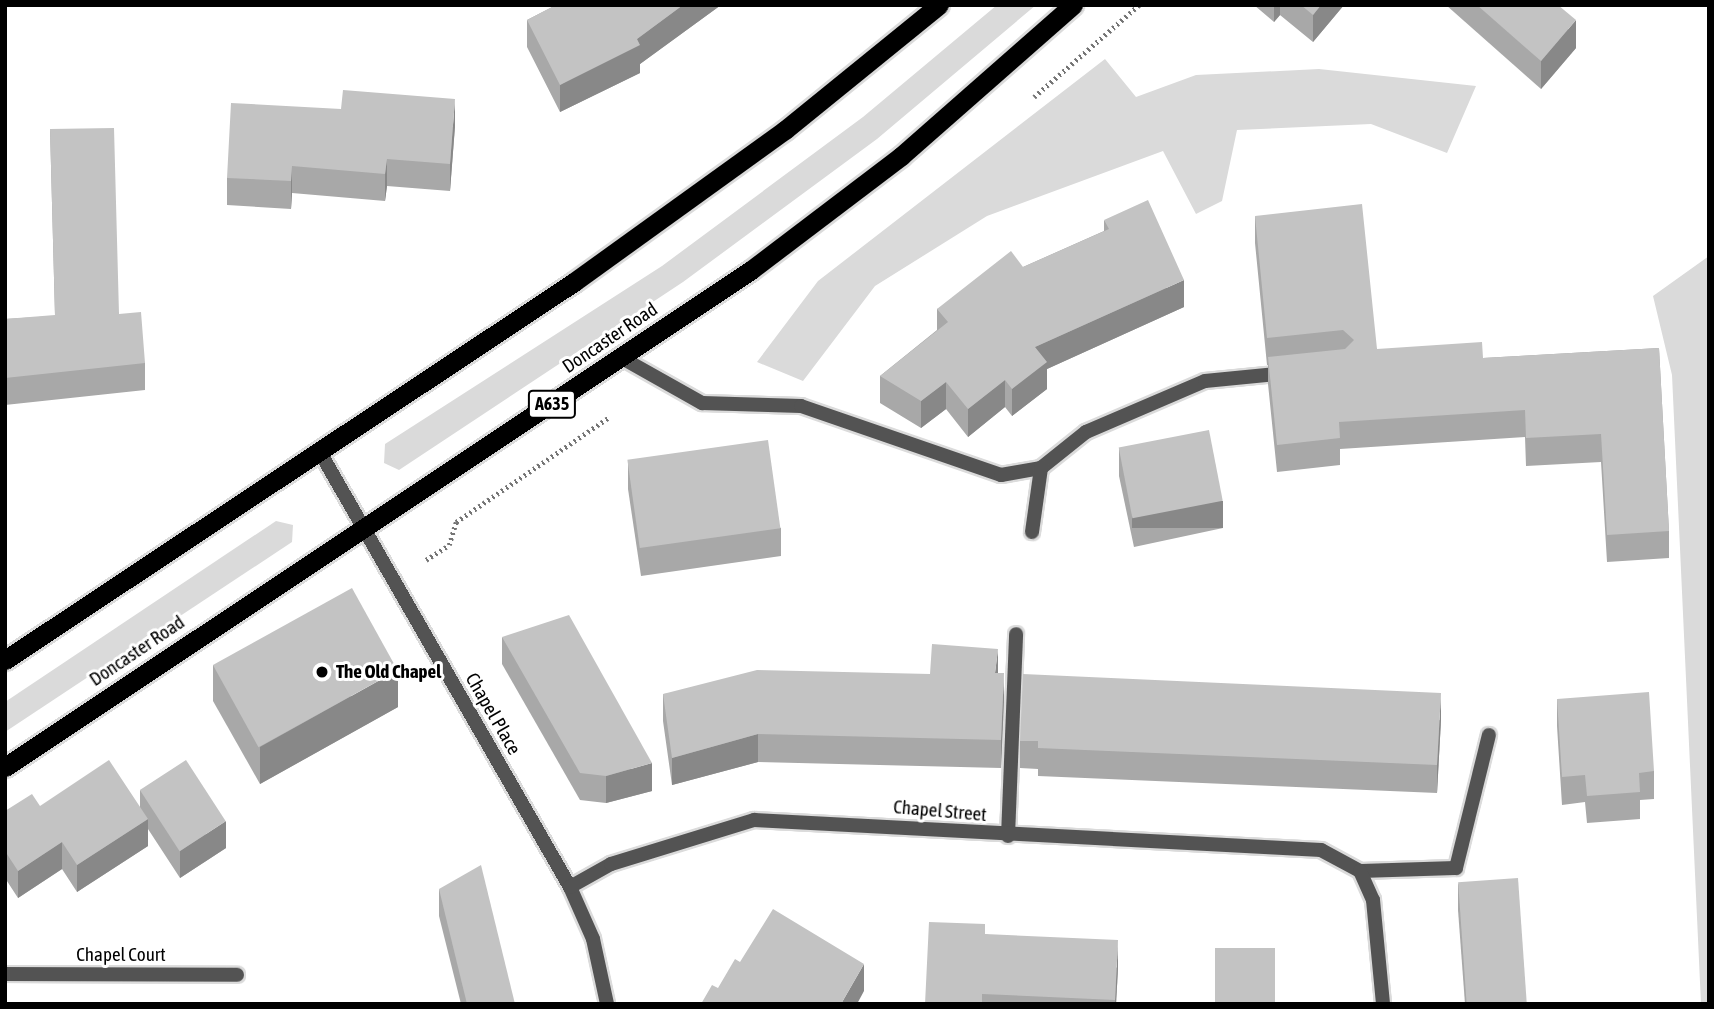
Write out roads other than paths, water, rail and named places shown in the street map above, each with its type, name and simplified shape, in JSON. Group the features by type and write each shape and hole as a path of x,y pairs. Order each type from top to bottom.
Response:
{"highway":[{"path":"5,660 321,454 574,282 763,146 939,5"},
{"name":"Doncaster Road","path":"5,766 751,270 901,156 1073,5"}],"street":[{"path":"622,358 702,404 801,406 1002,475 1041,468 1086,432 1205,381 1302,371"},
{"name":"Chapel Place","path":"321,454 570,887 593,939 607,1004"},
{"path":"1031,533 1041,468"},
{"path":"1008,836 1016,634"},
{"path":"1383,1004 1373,900 1360,871 1456,868 1489,735"},
{"name":"Chapel Street","path":"570,887 611,864 754,820 1008,836 1321,850 1360,871"},
{"name":"Chapel Court","path":"5,974 237,975"}],"place":[{"name":"The Old Chapel","path":"322,672"}]}
